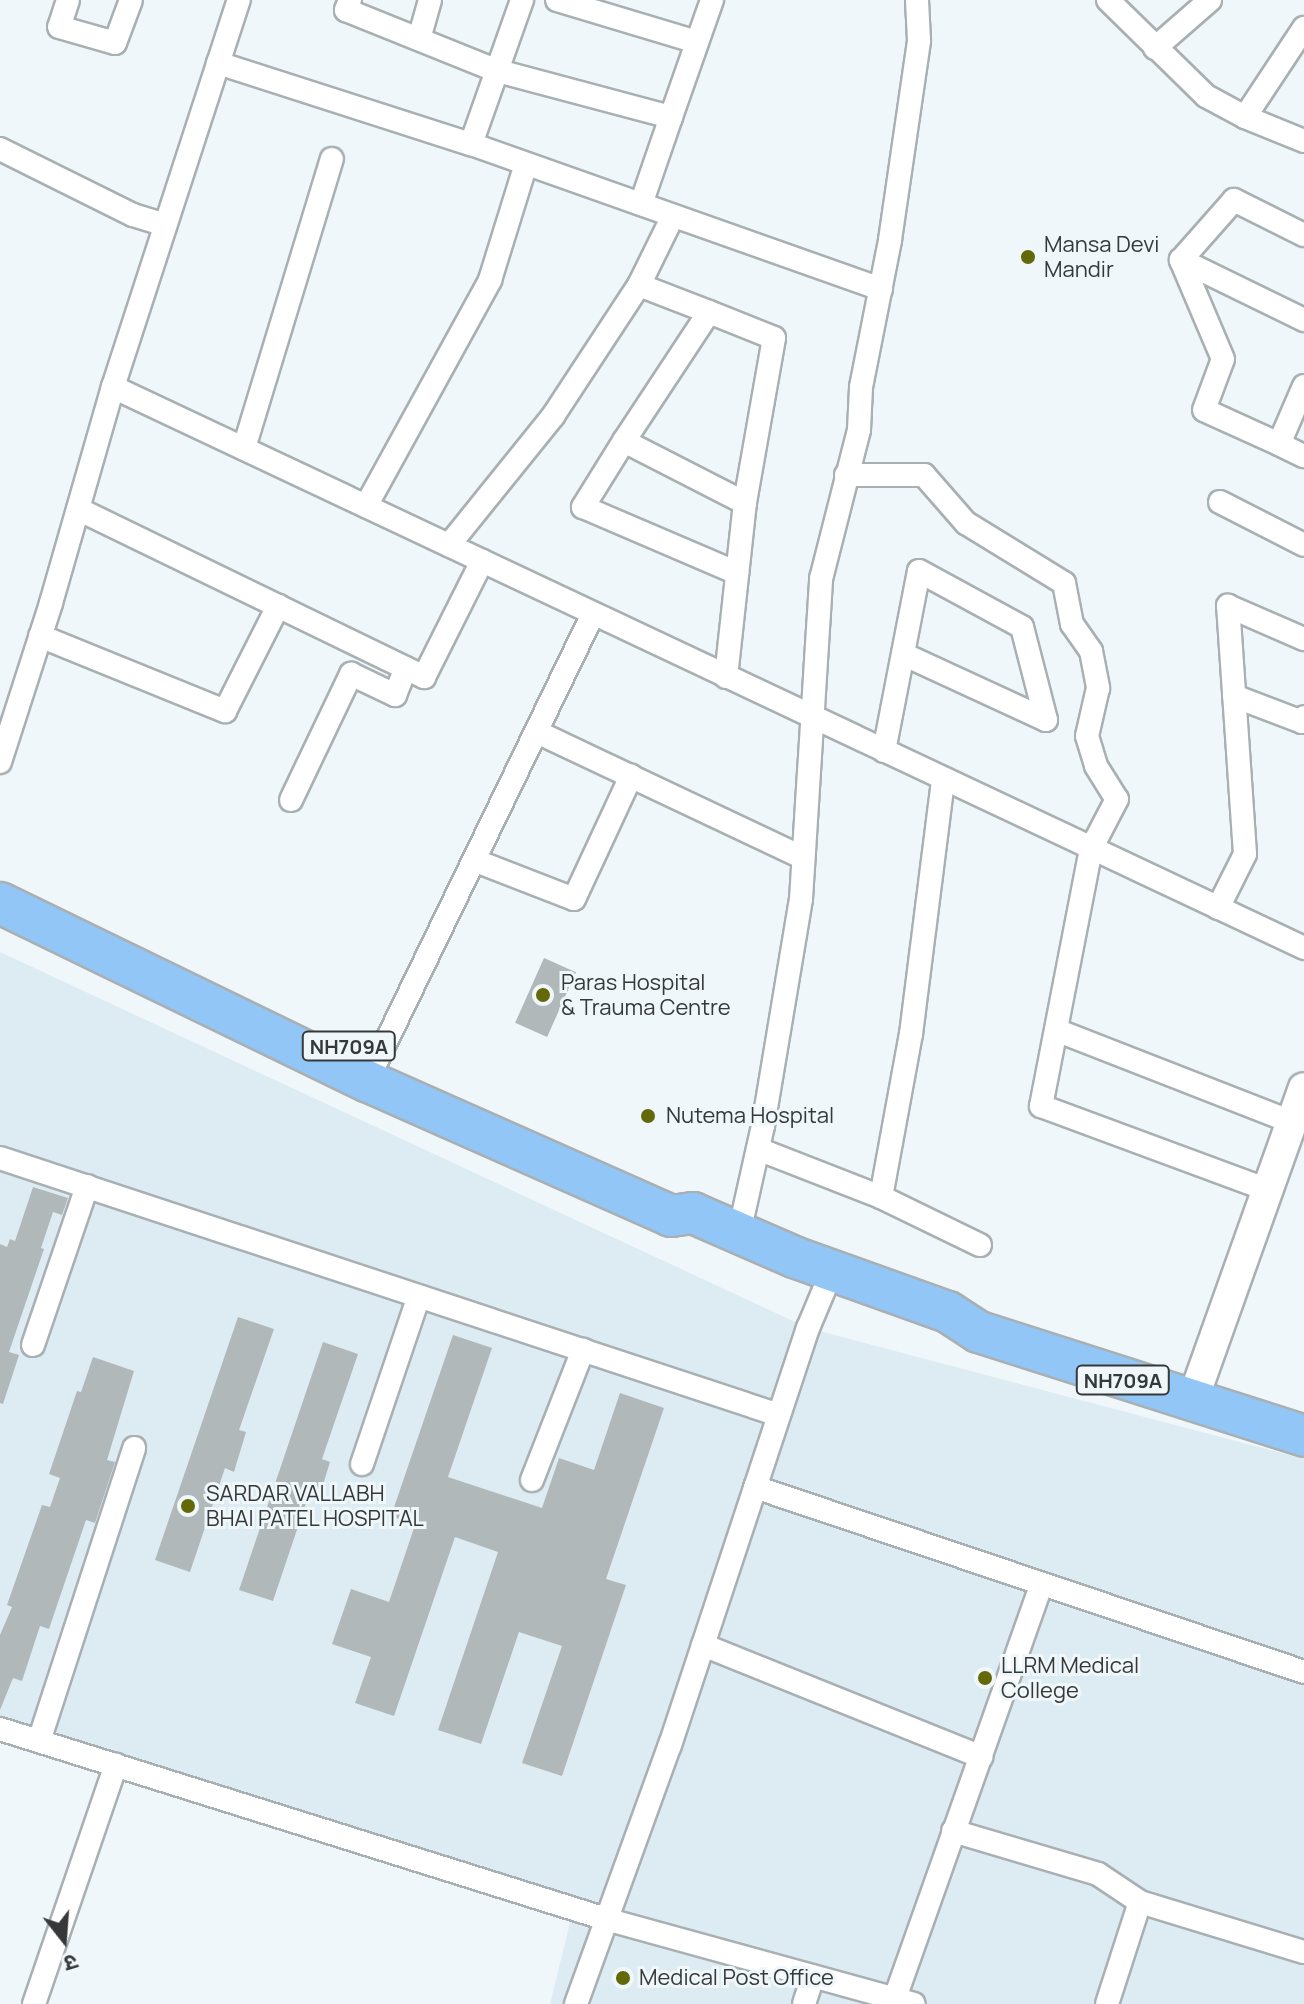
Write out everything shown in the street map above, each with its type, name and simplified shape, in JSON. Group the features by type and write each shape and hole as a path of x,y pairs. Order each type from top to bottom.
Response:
{"highway":[{"name":"NH709A","path":"0,879 373,1070 671,1216 693,1213 832,1271 948,1312 979,1332 1196,1390 1304,1412"},
{"name":"NH709A","path":"0,903 373,1070"},
{"name":"NH709A","path":"1196,1390 1304,1436"}],"street":[{"path":"68,0 59,27 115,43 131,0"},
{"path":"0,762 113,387 239,0"},
{"path":"350,0 346,10 498,71 671,117"},
{"path":"419,39 430,0"},
{"path":"471,144 522,0"},
{"path":"557,0 697,42"},
{"path":"641,204 712,0"},
{"path":"739,1233 758,1149 801,899 821,579 859,430 861,387 881,289 919,40 917,0"},
{"path":"1108,0 1206,96 1245,117 1304,141"},
{"path":"1155,48 1210,0"},
{"path":"1245,117 1304,28"},
{"path":"218,63 471,144 881,289"},
{"path":"0,149 133,215 166,225"},
{"path":"244,448 332,159"},
{"path":"366,506 490,280 526,164"},
{"path":"1181,260 1234,200 1304,235"},
{"path":"449,545 553,416 639,285 673,216"},
{"path":"1181,260 1304,320"},
{"path":"1181,260 1223,359 1204,410 1304,456"},
{"path":"639,285 774,338 745,503 726,677"},
{"path":"709,312 583,507 737,573"},
{"path":"1279,444 1304,386"},
{"path":"113,387 1304,948"},
{"path":"624,441 745,503"},
{"path":"846,475 924,475 966,523 1064,583 1072,624 1091,651 1098,688 1087,736 1096,766 1117,799 1091,849 1041,1106 1268,1190"},
{"path":"1220,502 1304,545"},
{"path":"78,509 424,677 482,561"},
{"path":"884,751 919,571 1022,627 1046,720 903,654"},
{"path":"40,636 225,711 278,606"},
{"path":"1218,908 1245,854 1228,606 1304,639"},
{"path":"373,1070 593,614"},
{"path":"291,800 351,674 395,695 406,668"},
{"path":"1234,696 1302,722 1304,717"},
{"path":"537,732 803,858"},
{"path":"476,861 574,899 631,776"},
{"path":"881,1197 911,1034 943,779"},
{"path":"1056,1030 1292,1122"},
{"path":"1196,1390 1304,1088"},
{"path":"758,1149 881,1197 980,1245"},
{"path":"0,1158 779,1415"},
{"path":"33,1345 87,1186"},
{"path":"576,2004 609,1920 808,1328 832,1271"},
{"path":"362,1464 419,1296"},
{"path":"532,1480 583,1350"},
{"path":"39,1741 134,1448"},
{"path":"755,1487 1304,1672"},
{"path":"0,1729 609,1920 904,2001 953,1831 1042,1584"},
{"path":"703,1645 981,1757"},
{"path":"34,2004 116,1765"},
{"path":"953,1831 1098,1874 1140,1902 1304,1952"},
{"path":"1107,2004 1140,1902"},
{"path":"804,2004 813,1976"}],"shaded area":[{"path":"0,952 808,1328 1304,1459 1304,2004 550,2004 576,1898 0,1723"}],"building":[{"path":"544,958 576,972 547,1037 515,1023"},
{"path":"33,1187 68,1198 62,1215 53,1212 41,1248 44,1249 9,1352 19,1355 3,1404 0,1403 0,1244 7,1247 10,1239 15,1241"},
{"path":"238,1317 274,1329 239,1430 246,1432 234,1472 225,1468 190,1572 155,1560"},
{"path":"453,1335 492,1348 448,1477 542,1508 559,1458 594,1470 620,1393 664,1408 606,1579 626,1585 562,1776 522,1763 562,1646 519,1632 481,1744 438,1730 498,1552 455,1537 394,1716 355,1703 371,1657 332,1644 351,1589 389,1602 415,1525 391,1516"},
{"path":"323,1342 358,1354 322,1459 330,1462 318,1501 308,1497 273,1601 239,1590"},
{"path":"93,1357 134,1371 107,1460 115,1462 95,1523 86,1520 49,1629 40,1626 22,1681 13,1678 0,1710 0,1635 12,1607 7,1605 42,1505 50,1507 60,1478 49,1474 77,1391 81,1392"}],"place":[{"name":"Mansa Devi Mandir","path":"1028,257"},
{"name":"Paras Hospital & Trauma Centre","path":"543,995"},
{"name":"Nutema Hospital","path":"648,1116"},
{"name":"SARDAR VALLABH BHAI PATEL HOSPITAL","path":"188,1506"},
{"name":"LLRM Medical College","path":"985,1678"},
{"name":"Medical Post Office","path":"623,1978"}]}
